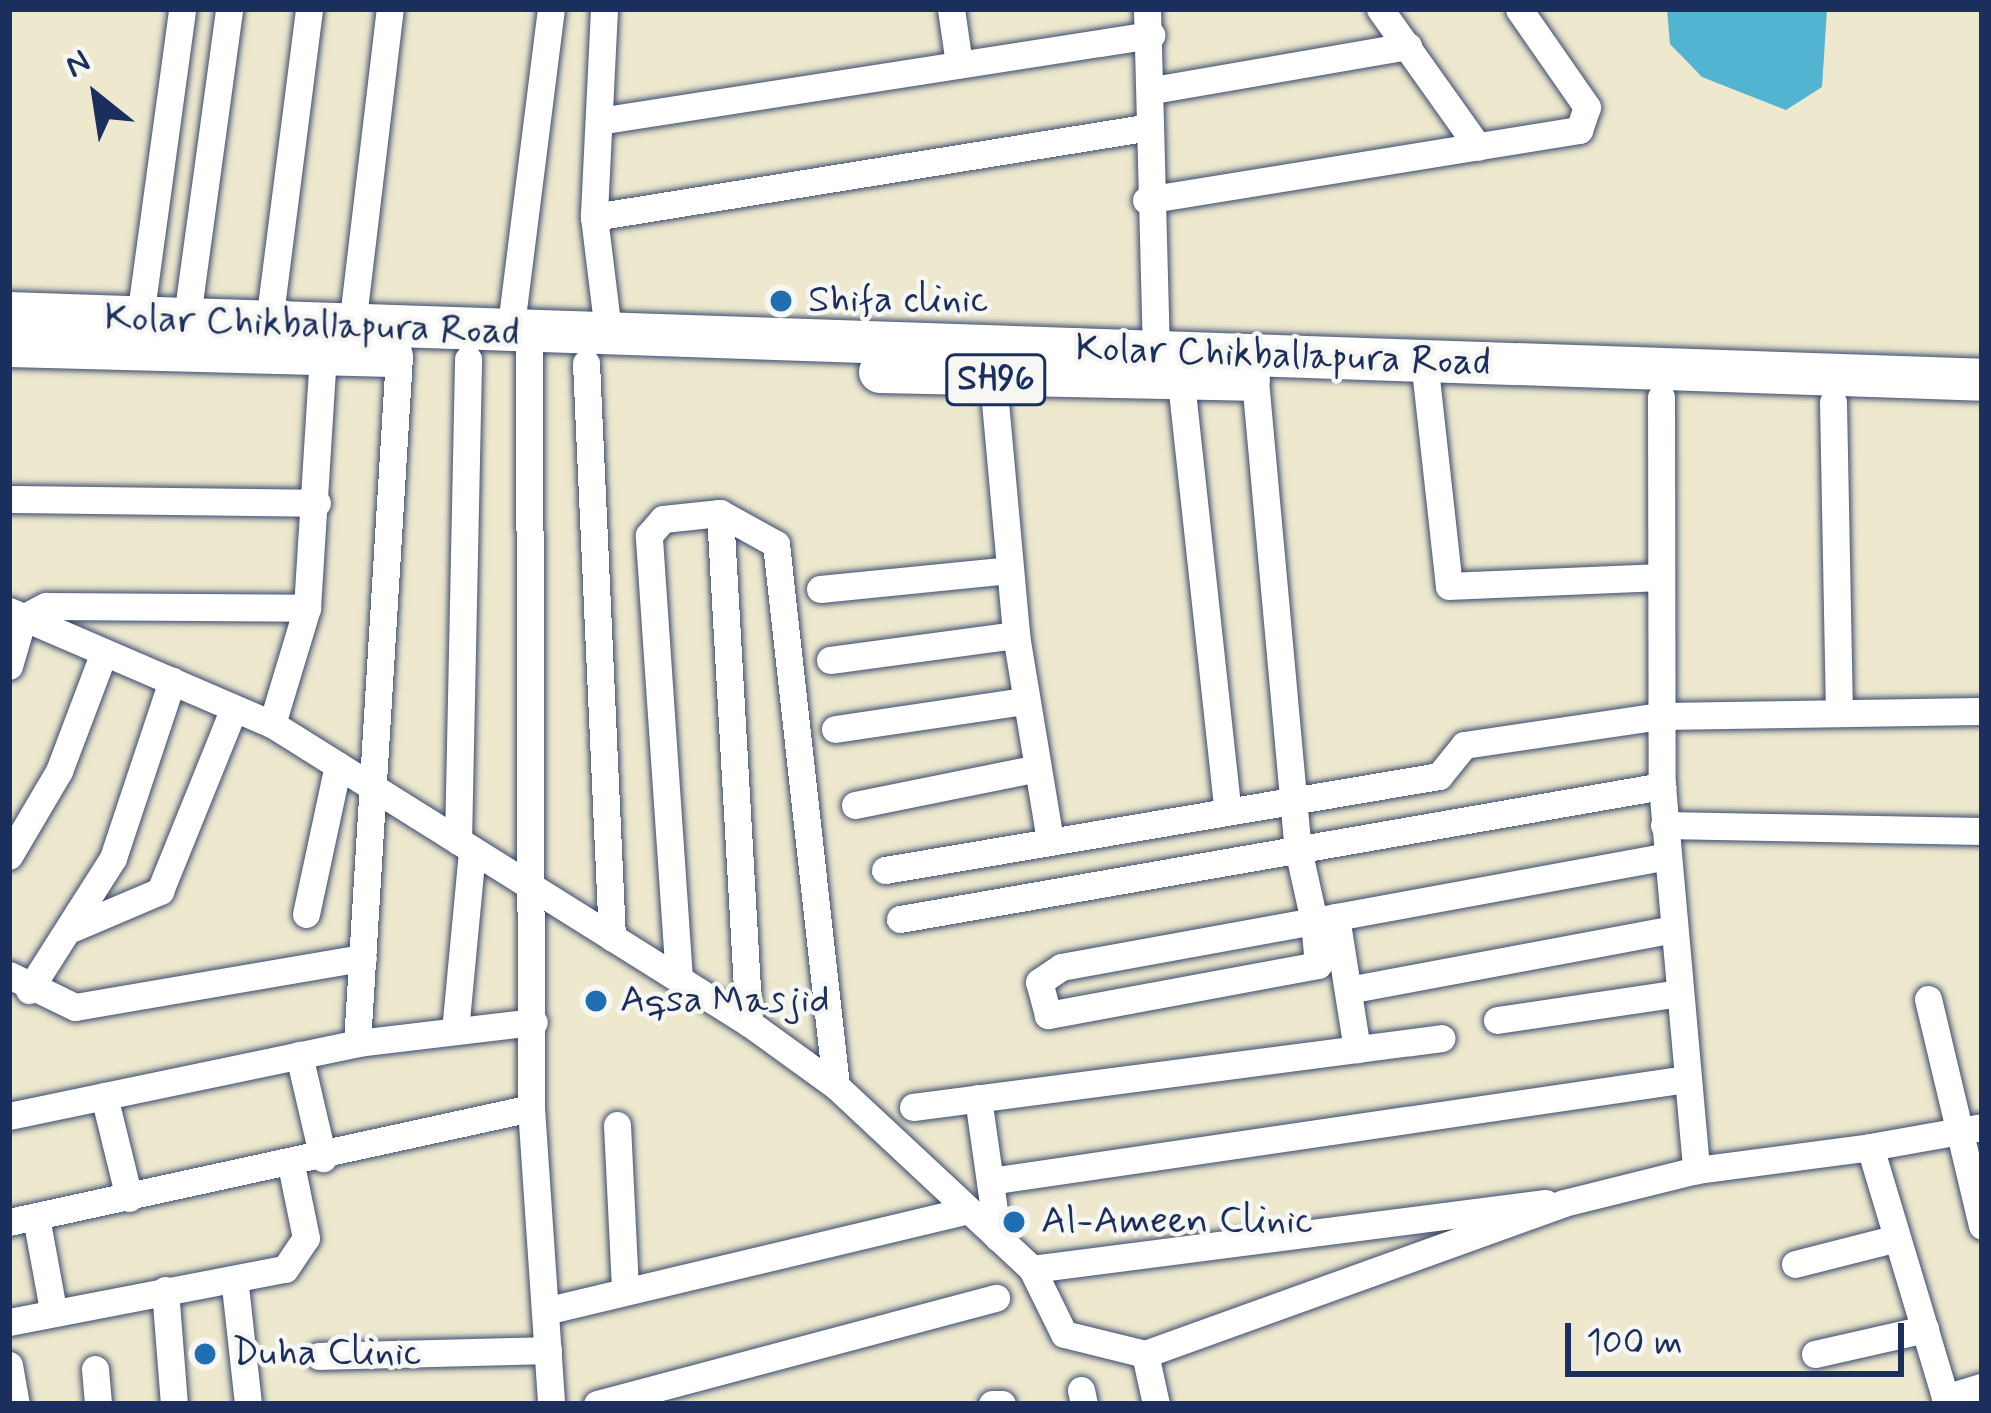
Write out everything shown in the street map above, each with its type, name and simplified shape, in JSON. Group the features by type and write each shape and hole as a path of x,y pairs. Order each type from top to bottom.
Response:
{"main road":[{"name":"Kolar Chikballapura Road","path":"9,313 138,334 188,317 269,322 399,357 468,359 522,343"},
{"name":"Kolar Chikballapura Road","path":"9,346 138,334 522,343 993,380 1164,372 1255,380 1424,374 1661,397 1982,407"},
{"name":"Kolar Chikballapura Road","path":"597,351 1164,372 1982,380"}],"street":[{"path":"138,334 182,9"},
{"path":"188,317 229,9"},
{"path":"269,322 309,9"},
{"path":"272,724 307,608 337,340 390,9"},
{"path":"551,9 522,343 524,641 538,891 531,1108 551,1404"},
{"path":"604,9 605,120 594,217 612,937"},
{"path":"951,9 959,64"},
{"path":"1381,9 1478,147"},
{"path":"1146,200 1478,147 1587,121 1519,9"},
{"path":"605,120 959,64 1149,22 1153,90 1146,200 1164,372 1227,808"},
{"path":"1153,90 1408,46"},
{"path":"594,217 1150,127"},
{"path":"357,1042 377,789 399,357"},
{"path":"455,1031 465,845 468,359"},
{"path":"1424,374 1449,586 1660,577"},
{"path":"993,380 1016,635 1034,769 1050,841"},
{"path":"1255,380 1298,849 1348,990 1357,1049"},
{"path":"1661,397 1662,785 1696,1170"},
{"path":"1833,402 1840,713"},
{"path":"9,499 316,503"},
{"path":"680,980 649,535 663,518 720,513 771,536 778,556 836,1087"},
{"path":"720,513 749,1023"},
{"path":"820,589 1009,570"},
{"path":"16,614 89,601 307,608"},
{"path":"16,614 272,724 749,1023 836,1087 1032,1269 1064,1334 1145,1354 1564,1203 1696,1170 1970,1131"},
{"path":"9,666 16,614"},
{"path":"830,660 1016,635"},
{"path":"9,856 59,771 104,652"},
{"path":"172,681 140,793 73,928 19,982 102,1005 363,958"},
{"path":"835,729 1025,701"},
{"path":"73,928 160,891 234,708"},
{"path":"885,870 1293,796 1439,776 1464,745 1661,716 1982,711"},
{"path":"306,914 338,765"},
{"path":"855,805 1034,769"},
{"path":"900,919 1662,785"},
{"path":"1664,825 1982,831"},
{"path":"1325,919 1316,970 1045,1012 1042,975 1061,967 1667,856"},
{"path":"1348,990 1673,929"},
{"path":"1497,1020 1679,993"},
{"path":"1928,998 1970,1131 1982,1226"},
{"path":"9,1116 357,1042 534,1022"},
{"path":"913,1107 1442,1039"},
{"path":"299,1054 323,1158"},
{"path":"990,1181 1687,1079"},
{"path":"104,1096 129,1198"},
{"path":"977,1098 998,1238"},
{"path":"52,1310 22,1220 323,1158 531,1108"},
{"path":"617,1125 626,1289"},
{"path":"1870,1147 1946,1401 1982,1387"},
{"path":"9,1322 165,1290 235,1286 301,1257 291,1165"},
{"path":"1032,1269 1564,1203"},
{"path":"545,1311 968,1210"},
{"path":"1796,1264 1897,1238"},
{"path":"235,1286 248,1404"},
{"path":"165,1290 174,1404"},
{"path":"596,1404 996,1298"},
{"path":"1815,1354 1924,1329"},
{"path":"319,1356 548,1350"},
{"path":"1145,1354 1156,1404"},
{"path":"9,1365 16,1404"},
{"path":"94,1369 98,1404"},
{"path":"992,1404 1002,1404"}],"water":[{"path":"1667,9 1827,9 1822,87 1786,110 1702,77 1670,44"}],"place":[{"name":"Shifa clinic","path":"781,301"},
{"name":"Aqsa Masjid","path":"596,1001"},
{"name":"Al-Ameen Clinic","path":"1014,1222"},
{"name":"Duha Clinic","path":"205,1354"}]}
